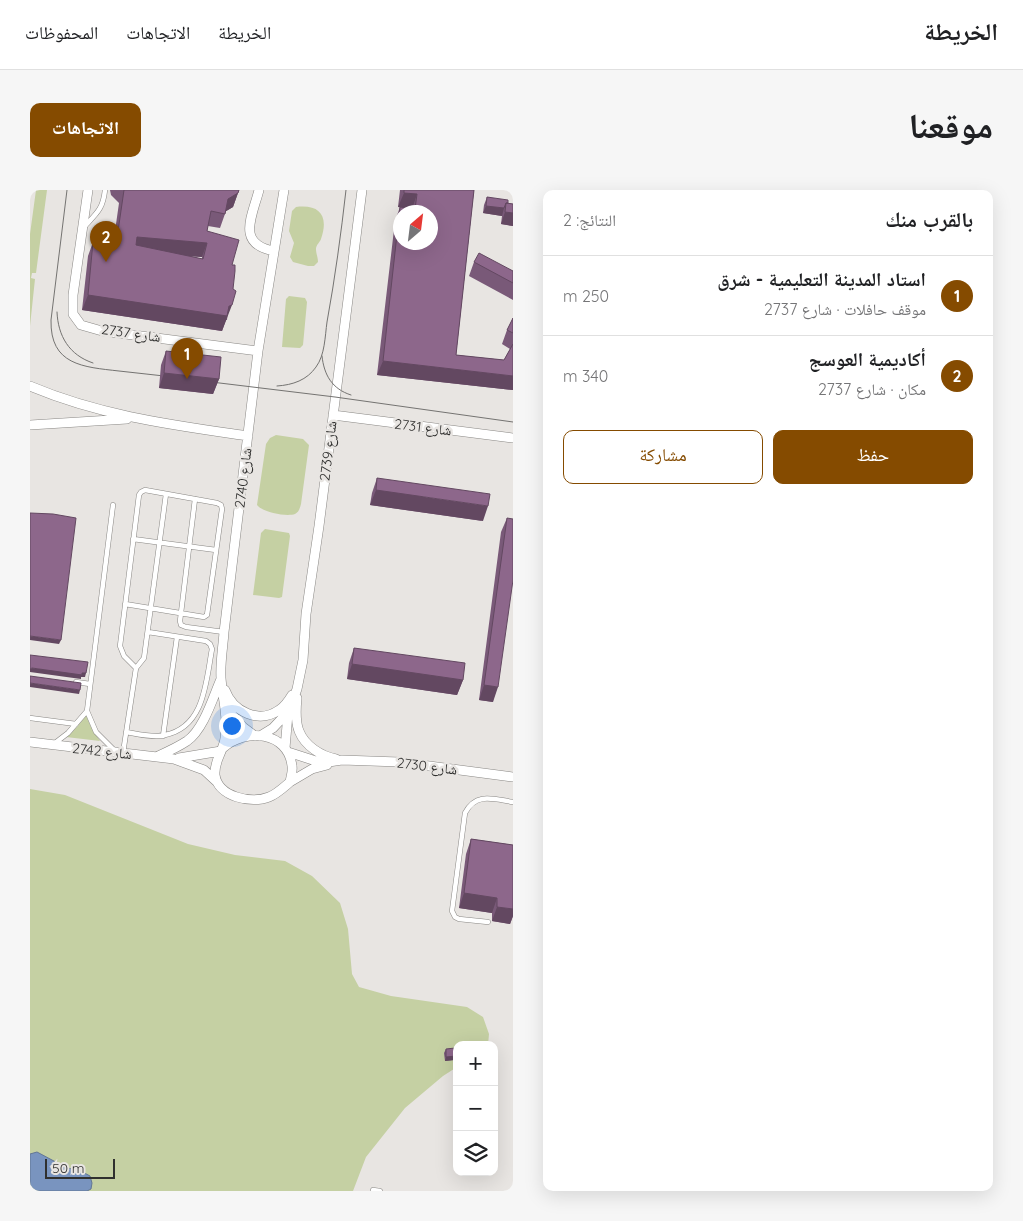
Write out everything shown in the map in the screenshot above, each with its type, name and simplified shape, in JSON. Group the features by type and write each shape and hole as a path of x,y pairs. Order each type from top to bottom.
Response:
{"street":[{"name":"شارع 2737","path":"88,190 73,296 73,314 81,324 102,330 258,351"},
{"path":"259,190 249,225 250,236 260,247 274,251"},
{"name":"شارع 2740","path":"222,749 226,726 221,678 224,632 258,351 284,190"},
{"name":"شارع 2739","path":"286,750 287,721 297,689 303,660 306,614 362,190"},
{"path":"30,386 52,395 134,419 248,436"},
{"name":"شارع 2731","path":"333,415 513,438"},
{"path":"30,425 134,419"},
{"path":"221,678 232,703 242,712 254,716 267,715 279,710 297,689"},
{"path":"158,756 188,741 195,733 205,717 221,678"},
{"path":"297,689 296,719 298,731 316,751 328,757 342,760"},
{"path":"225,706 243,728 258,736"},
{"name":"شارع 2739","path":"258,736 273,728 290,710"},
{"path":"258,736 276,740 286,750 293,769 290,782 268,797 243,799 229,794 217,783 215,766 222,749 236,738 258,736"},
{"name":"شارع 2742","path":"30,742 174,759 195,765 204,770 217,783"},
{"name":"شارع 2742","path":"174,759 222,749"},
{"name":"شارع 2730","path":"286,750 322,763 342,760 399,762 513,777"},
{"name":"شارع 2730","path":"290,782 312,769 342,760"}],"lane":[{"path":"84,228 104,203 105,190"},
{"path":"126,604 204,617 207,615 221,505 145,490 139,495 120,646 124,656 136,668"},
{"path":"113,505 87,710 96,732 106,744 121,753 136,668 144,658 166,494"},
{"path":"195,499 180,621 186,627 224,632"},
{"path":"133,539 216,550"},
{"path":"126,732 163,736 174,733 184,727 192,718 204,694 212,649 210,644 206,641 148,632"},
{"path":"163,736 177,637"},
{"path":"84,662 93,663"},
{"path":"73,682 90,684"},
{"path":"52,745 76,724 87,710"},
{"path":"30,718 76,724"},
{"path":"488,922 459,919 452,911 464,813 468,806 482,798 513,802"},
{"path":"460,848 469,849"},
{"path":"373,1190 380,1191"}],"green space":[{"path":"36,190 47,190 36,273 32,273 31,278 35,279 30,326 30,234"},
{"path":"296,207 317,210 323,218 323,231 316,249 318,262 314,266 293,262 290,257 294,243 289,231 292,211"},
{"path":"289,296 305,298 307,302 303,345 300,348 282,347 286,299"},
{"path":"276,435 303,439 309,445 301,504 298,511 291,515 274,513 264,510 257,505 266,444 270,438"},
{"path":"265,529 289,533 290,536 282,597 279,598 253,595 261,533"},
{"path":"86,715 100,741 66,737 77,727"},
{"path":"30,789 65,795 188,844 235,855 285,861 312,876 340,903 348,929 352,974 359,987 391,996 467,1007 483,1017 489,1034 488,1041 453,1041 453,1070 405,1108 366,1157 353,1191 30,1191"}],"water":[{"path":"37,1152 67,1168 79,1170 90,1176 91,1189 87,1191 30,1191 30,1154"}],"building":[{"path":"124,190 239,190 238,193 228,199 225,214 211,211 207,231 239,240 232,265 235,265 233,289 236,291 232,305 229,306 227,316 88,295 93,242 116,245","holes":["137,237 207,243 203,259 136,245"]},
{"path":"404,190 474,190 456,355 504,360 513,344 513,376 383,361 395,250 438,250 438,205 416,205 417,194 404,193"},
{"path":"487,197 508,200 508,203 506,203 504,208 486,206"},
{"path":"506,203 513,204 513,213 505,212"},
{"path":"479,253 513,271 513,283 474,262"},
{"path":"513,318 513,333 507,330"},
{"path":"166,351 221,357 219,379 164,373"},
{"path":"377,478 490,494 488,506 376,490"},
{"path":"30,513 76,518 61,640 30,636"},
{"path":"507,518 513,519 513,580 498,687 484,685"},
{"path":"354,648 465,663 463,680 352,664"},
{"path":"30,655 88,662 86,673 82,673 82,675 30,669"},
{"path":"30,676 81,683 80,690 30,683"},
{"path":"471,839 513,845 513,909 497,907 497,898 464,893"},
{"path":"453,1048 453,1056 446,1057 446,1049"}],"tram line":[{"path":"67,190 51,320 52,335 56,346 63,355 81,365 106,370 173,377"},
{"path":"277,386 294,383 304,378 312,372 321,357 346,190"},
{"path":"57,312 60,329 66,344 77,355 93,363"},
{"path":"322,356 330,380 339,389 351,395"},
{"path":"203,381 513,422"}],"place":[{"name":"أكاديمية العوسج","path":"106,262"},
{"name":"استاد المدينة التعليمية - شرق","path":"187,379"}]}
